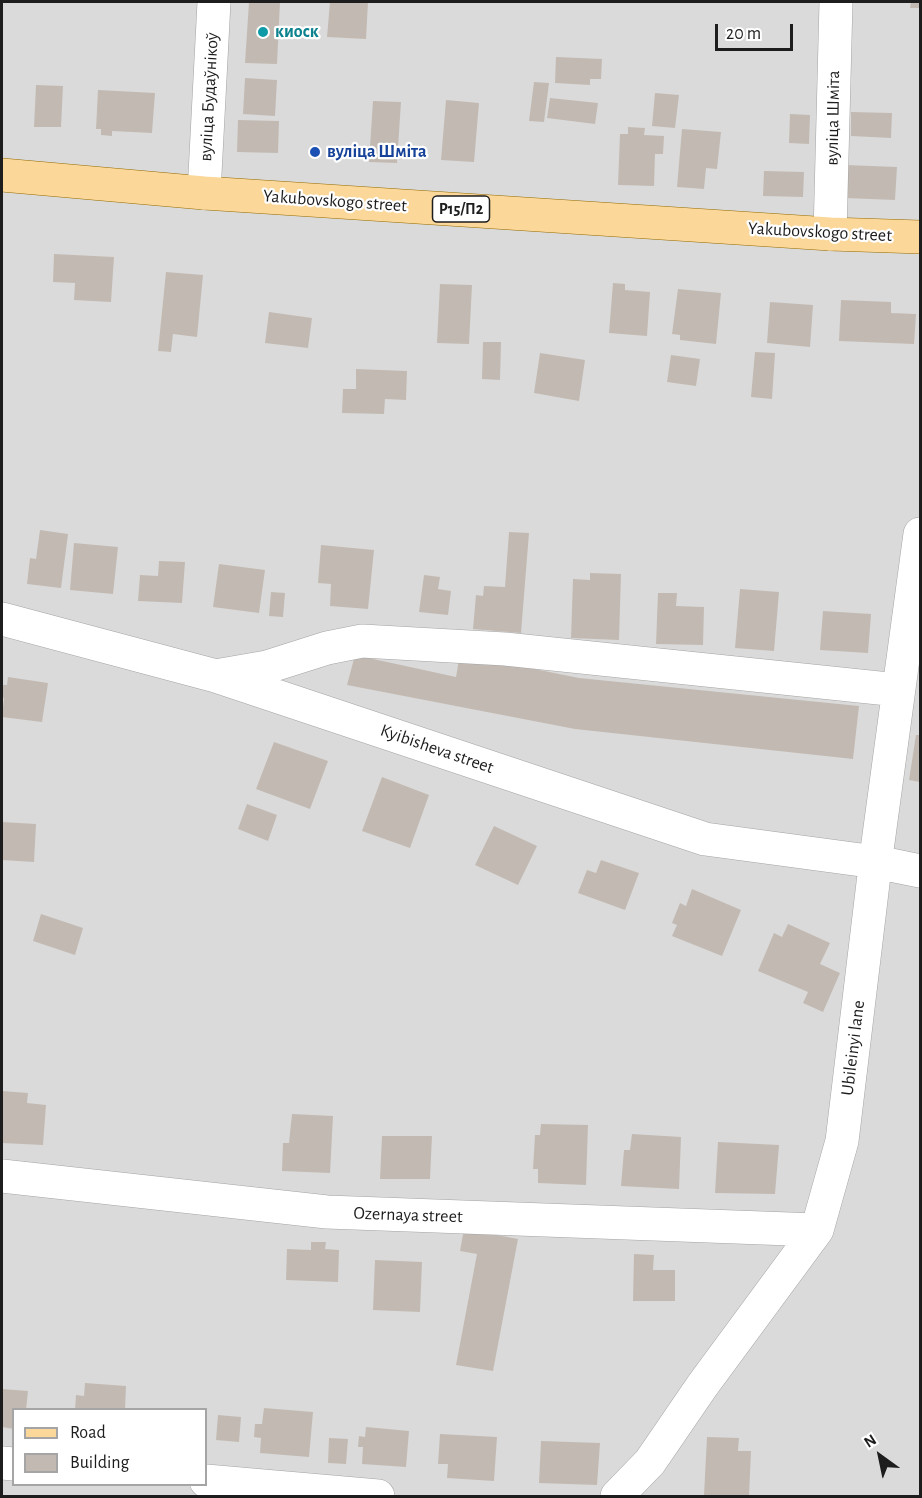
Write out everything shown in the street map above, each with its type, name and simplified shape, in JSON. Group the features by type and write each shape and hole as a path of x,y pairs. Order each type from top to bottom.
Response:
{"main road":[{"name":"Yakubovskogo street","path":"2,175 204,193 830,234 921,237"}],"street":[{"name":"вуліца Будаўнікоў","path":"204,193 214,2"},
{"name":"вуліца Шміта","path":"830,234 836,2"},
{"name":"Ubileinyi lane","path":"618,1497 650,1462 702,1386 817,1230 842,1141 898,690 921,534"},
{"name":"Kyibisheva street","path":"2,619 216,676 705,839 876,862 921,871"},
{"path":"216,676 267,667 327,648 362,642 505,649 898,690"},
{"name":"Ozernaya street","path":"2,1176 327,1212 817,1230"},
{"path":"207,1481 378,1497"}],"shaded area":[{"path":"2,2 920,2 920,1496 2,1496"}],"building":[{"name":"киоск","path":"249,2 280,2 277,64 245,63"},
{"path":"330,2 368,2 366,39 327,37"},
{"path":"911,2 920,2 920,8 910,8"},
{"path":"556,57 602,59 601,79 590,79 590,85 555,83"},
{"name":"киоск","path":"245,78 277,80 275,116 243,114"},
{"path":"534,82 549,83 544,122 529,121"},
{"path":"36,85 63,86 61,127 34,127"},
{"path":"98,90 155,93 152,133 112,131 112,136 101,135 101,129 96,129"},
{"path":"655,93 679,95 675,128 652,126"},
{"path":"550,98 598,103 595,124 547,118"},
{"path":"446,100 479,103 474,162 441,160"},
{"path":"373,101 401,102 397,163 369,162"},
{"path":"851,112 892,113 891,138 851,136"},
{"path":"790,114 810,115 809,144 789,143"},
{"path":"238,120 279,121 278,153 237,152"},
{"path":"628,127 645,128 644,135 664,136 663,154 655,154 654,186 618,185 620,134 628,134"},
{"path":"682,129 721,132 717,169 706,168 704,189 677,187"},
{"path":"846,165 897,167 895,200 845,198"},
{"path":"764,171 804,172 803,197 763,196"},
{"path":"54,254 114,257 111,302 74,300 75,283 53,282"},
{"path":"166,272 203,275 197,337 173,334 171,352 158,351"},
{"path":"613,283 625,284 625,290 650,292 647,336 609,333"},
{"path":"440,284 472,285 469,344 437,343"},
{"path":"678,289 721,293 716,344 680,340 680,335 672,334"},
{"path":"841,300 891,302 891,313 916,314 914,344 839,341"},
{"path":"770,302 813,305 810,347 767,343"},
{"path":"269,312 312,318 308,348 265,343"},
{"path":"483,342 501,342 500,380 482,379"},
{"path":"755,352 775,353 772,399 751,397"},
{"path":"540,353 585,360 579,401 534,393"},
{"path":"671,355 700,359 696,386 667,382"},
{"path":"356,369 407,371 406,400 385,399 384,414 342,413 343,389 356,389"},
{"path":"40,530 68,534 61,588 27,584 30,558 36,559"},
{"path":"509,532 529,533 521,633 473,629 476,595 483,596 484,586 505,587"},
{"path":"74,543 118,547 113,594 70,590"},
{"path":"321,545 374,550 368,609 330,606 331,584 318,583"},
{"path":"159,561 185,562 182,603 138,601 140,575 158,576"},
{"path":"219,564 265,570 259,613 213,607"},
{"path":"590,573 621,574 619,640 571,638 573,579 590,580"},
{"path":"424,575 440,577 438,589 451,591 448,615 419,612"},
{"path":"740,589 779,592 774,651 735,648"},
{"path":"271,592 285,593 283,617 269,616"},
{"path":"658,593 677,593 676,606 704,607 703,645 656,644"},
{"path":"823,611 871,614 868,653 820,650"},
{"path":"460,654 579,678 859,706 853,759 575,729 347,685 355,655 456,677"},
{"path":"8,677 48,683 42,722 2,717 4,698 2,697 2,685 7,685"},
{"path":"916,735 920,735 920,782 909,780"},
{"path":"274,742 328,761 310,809 256,789"},
{"path":"382,777 429,795 410,848 362,831"},
{"path":"247,804 277,815 268,841 238,829"},
{"path":"2,822 36,824 34,862 2,860"},
{"path":"494,826 537,846 518,885 475,865"},
{"path":"601,860 639,873 625,910 578,893 587,870 596,873"},
{"path":"692,889 741,910 722,956 672,936 677,925 672,923 680,903 686,906"},
{"path":"41,914 83,928 75,955 33,941"},
{"path":"788,924 830,943 820,964 840,973 823,1012 803,1003 808,992 758,971 774,933 782,937"},
{"path":"2,1091 28,1093 27,1103 46,1105 43,1145 2,1143"},
{"path":"292,1114 333,1116 330,1173 282,1171 283,1143 289,1143"},
{"path":"541,1124 588,1125 586,1185 538,1183 538,1169 533,1169 535,1135 540,1135"},
{"path":"632,1134 681,1137 679,1189 621,1186 624,1150 630,1150"},
{"path":"382,1136 432,1136 430,1179 380,1179"},
{"path":"718,1142 779,1145 775,1194 715,1193"},
{"path":"464,1229 518,1239 493,1371 456,1365 477,1254 460,1251"},
{"path":"311,1242 326,1242 325,1249 339,1250 338,1282 286,1280 287,1249 311,1250"},
{"path":"634,1254 654,1255 653,1270 675,1270 675,1301 633,1301"},
{"path":"375,1260 422,1262 420,1312 373,1310"},
{"path":"85,1383 126,1386 125,1408 75,1408 76,1395 84,1396"},
{"path":"2,1389 28,1391 26,1408 12,1408 12,1429 2,1427"},
{"path":"264,1408 313,1412 309,1457 260,1453 261,1438 254,1437 255,1424 262,1424"},
{"path":"218,1415 241,1417 239,1442 216,1440"},
{"path":"366,1427 409,1431 406,1467 362,1464 363,1447 358,1447 359,1436 365,1437"},
{"path":"440,1434 497,1437 494,1481 447,1478 448,1464 438,1464"},
{"path":"707,1437 739,1438 738,1451 751,1451 749,1496 704,1495"},
{"path":"329,1438 348,1439 346,1464 328,1463"},
{"path":"541,1441 600,1443 597,1485 539,1483"}],"place":[{"name":"киоск","path":"263,32"},
{"name":"вуліца Шміта","path":"315,152"}]}
